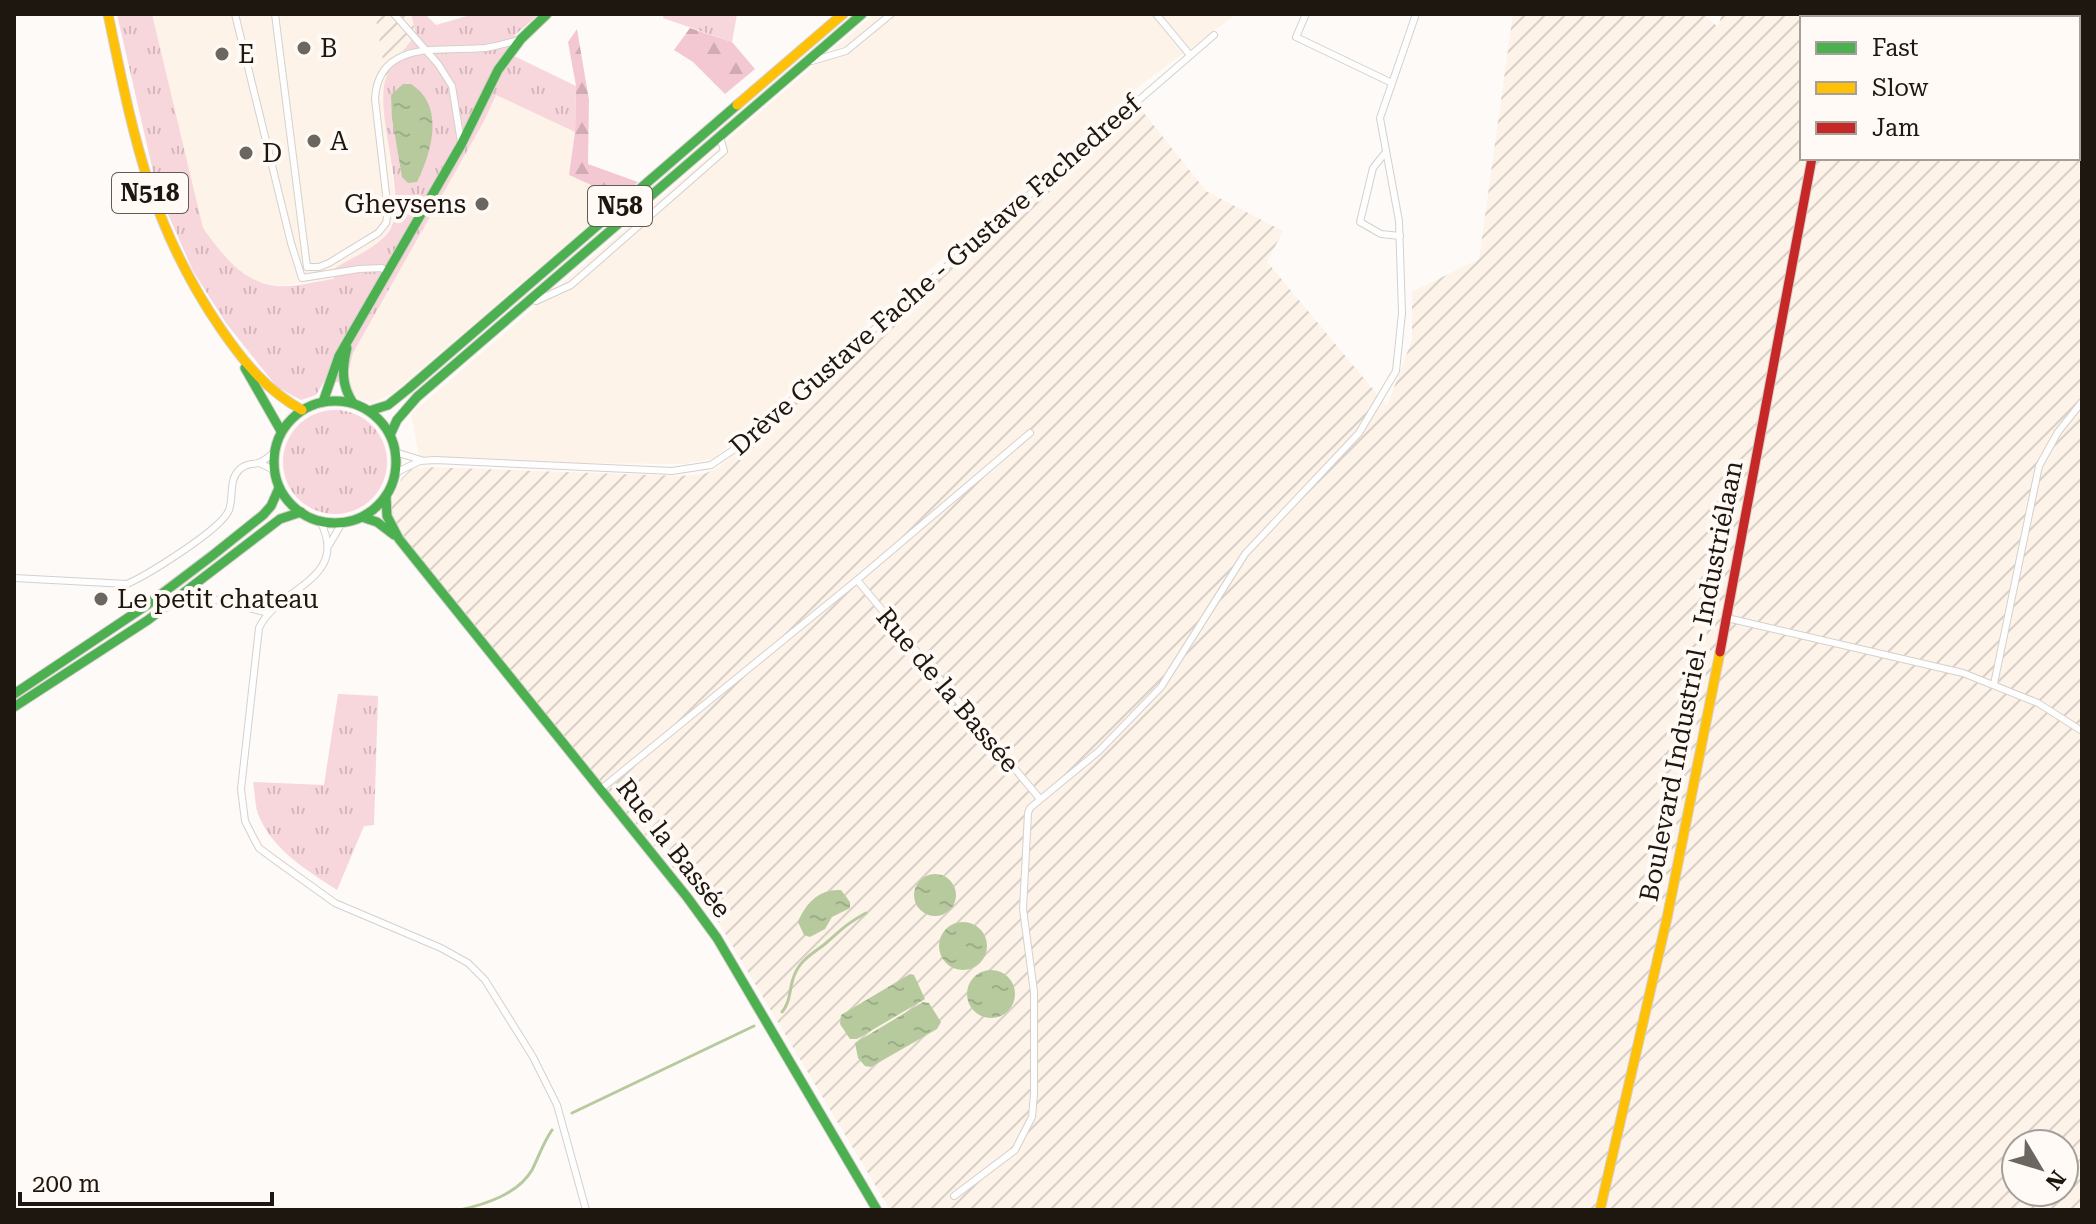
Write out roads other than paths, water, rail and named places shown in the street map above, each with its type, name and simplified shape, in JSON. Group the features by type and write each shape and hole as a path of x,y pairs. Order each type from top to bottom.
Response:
{"main road":[{"name":"N518","path":"108,14 144,172 165,231 196,292 239,354 276,394 302,410"},
{"path":"323,402 339,356 461,145 498,70 521,39 547,14"},
{"name":"N58","path":"369,411 388,405 408,389 843,14"},
{"name":"N58","path":"390,435 409,404 862,14"},
{"name":"Boulevard Industriel - Industriélaan","path":"1600,1210 1667,918 1727,618 1812,160"},
{"path":"349,341 342,378 343,387 353,403"},
{"name":"N518","path":"239,354 281,431"},
{"path":"323,402 353,403 369,411 382,422 395,452 395,473 386,496 362,517 342,523 320,521 301,512 279,488 274,470 274,453 281,431 302,410 323,402"},
{"path":"14,694 147,605 213,555 263,515 279,488"},
{"name":"Rue la Bassée","path":"386,496 387,516 399,539 649,847 717,938 877,1210"},
{"path":"14,707 148,620 280,519 301,512"},
{"name":"Rue la Bassée","path":"362,517 377,522 399,539"}],"street":[{"path":"235,14 303,269"},
{"path":"275,14 302,278 359,269 382,268 387,273"},
{"path":"394,14 452,86 461,145"},
{"path":"809,61 846,51 891,14"},
{"path":"1156,14 1190,55"},
{"path":"1306,14 1296,37 1392,83"},
{"path":"954,1196 1015,1150 1032,1117 1034,992 1023,909 1028,813 1040,799 1099,751 1161,687 1245,554 1329,467 1371,415 1396,371 1402,313 1400,236 1380,118 1416,14"},
{"name":"Drève Gustave Fache - Gustave Fachedreef","path":"395,473 420,461 672,471 711,465 739,446 1214,35"},
{"path":"303,269 336,260 378,233 386,223 388,211 376,87 385,71 414,51 482,48 521,39"},
{"path":"521,307 571,285 584,274 724,151 719,135"},
{"path":"1385,153 1373,168 1360,222 1385,235 1400,236"},
{"path":"1994,684 2039,466 2058,432 2082,402"},
{"path":"601,789 857,580 1030,433"},
{"name":"Drève Gustave Fache - Gustave Fachedreef","path":"395,452 429,461"},
{"path":"14,578 127,584 142,577 219,522 229,509 234,477 243,467 259,463 274,453"},
{"path":"259,463 274,470"},
{"path":"320,521 329,545"},
{"path":"342,523 332,537 319,572 269,613 259,628 243,758 245,821 259,848 335,903 441,948 468,963 485,980 533,1057 557,1105 586,1210"},
{"name":"Rue de la Bassée","path":"857,580 1040,799"},
{"path":"204,597 269,613"},
{"path":"1727,618 1898,657 1994,684 2038,703 2082,731"}],"water":[{"path":"403,84 411,84 422,93 432,117 427,157 417,182 408,183 402,177 392,118 391,95"},
{"path":"935,874 950,880 956,895 950,910 935,916 920,910 914,895 920,880"},
{"path":"841,890 850,902 850,908 832,917 825,929 810,937 804,935 798,922 805,908 820,894"},
{"path":"963,922 972,923 980,929 986,937 986,955 980,963 972,969 963,970 954,969 946,963 940,955 939,946 940,937 946,929 954,923"},
{"path":"991,970 1000,971 1008,977 1014,985 1014,1003 1008,1011 1000,1017 991,1018 982,1017 974,1011 968,1003 967,994 968,985 974,977 982,971"},
{"path":"910,974 914,975 925,999 857,1039 850,1039 840,1024 841,1015"},
{"path":"923,1002 929,1003 941,1022 937,1029 871,1067 865,1066 858,1058 855,1043"}],"waterway":[{"path":"782,1012 794,976 803,961 866,913"},
{"path":"572,1113 754,1026"},
{"path":"460,1210 491,1201 518,1186 532,1170 552,1130"}],"place":[{"name":"B","path":"304,48"},
{"name":"E","path":"222,54"},
{"name":"A","path":"314,141"},
{"name":"D","path":"246,153"},
{"name":"Gheysens","path":"482,204"},
{"name":"Le petit chateau","path":"101,599"}]}
